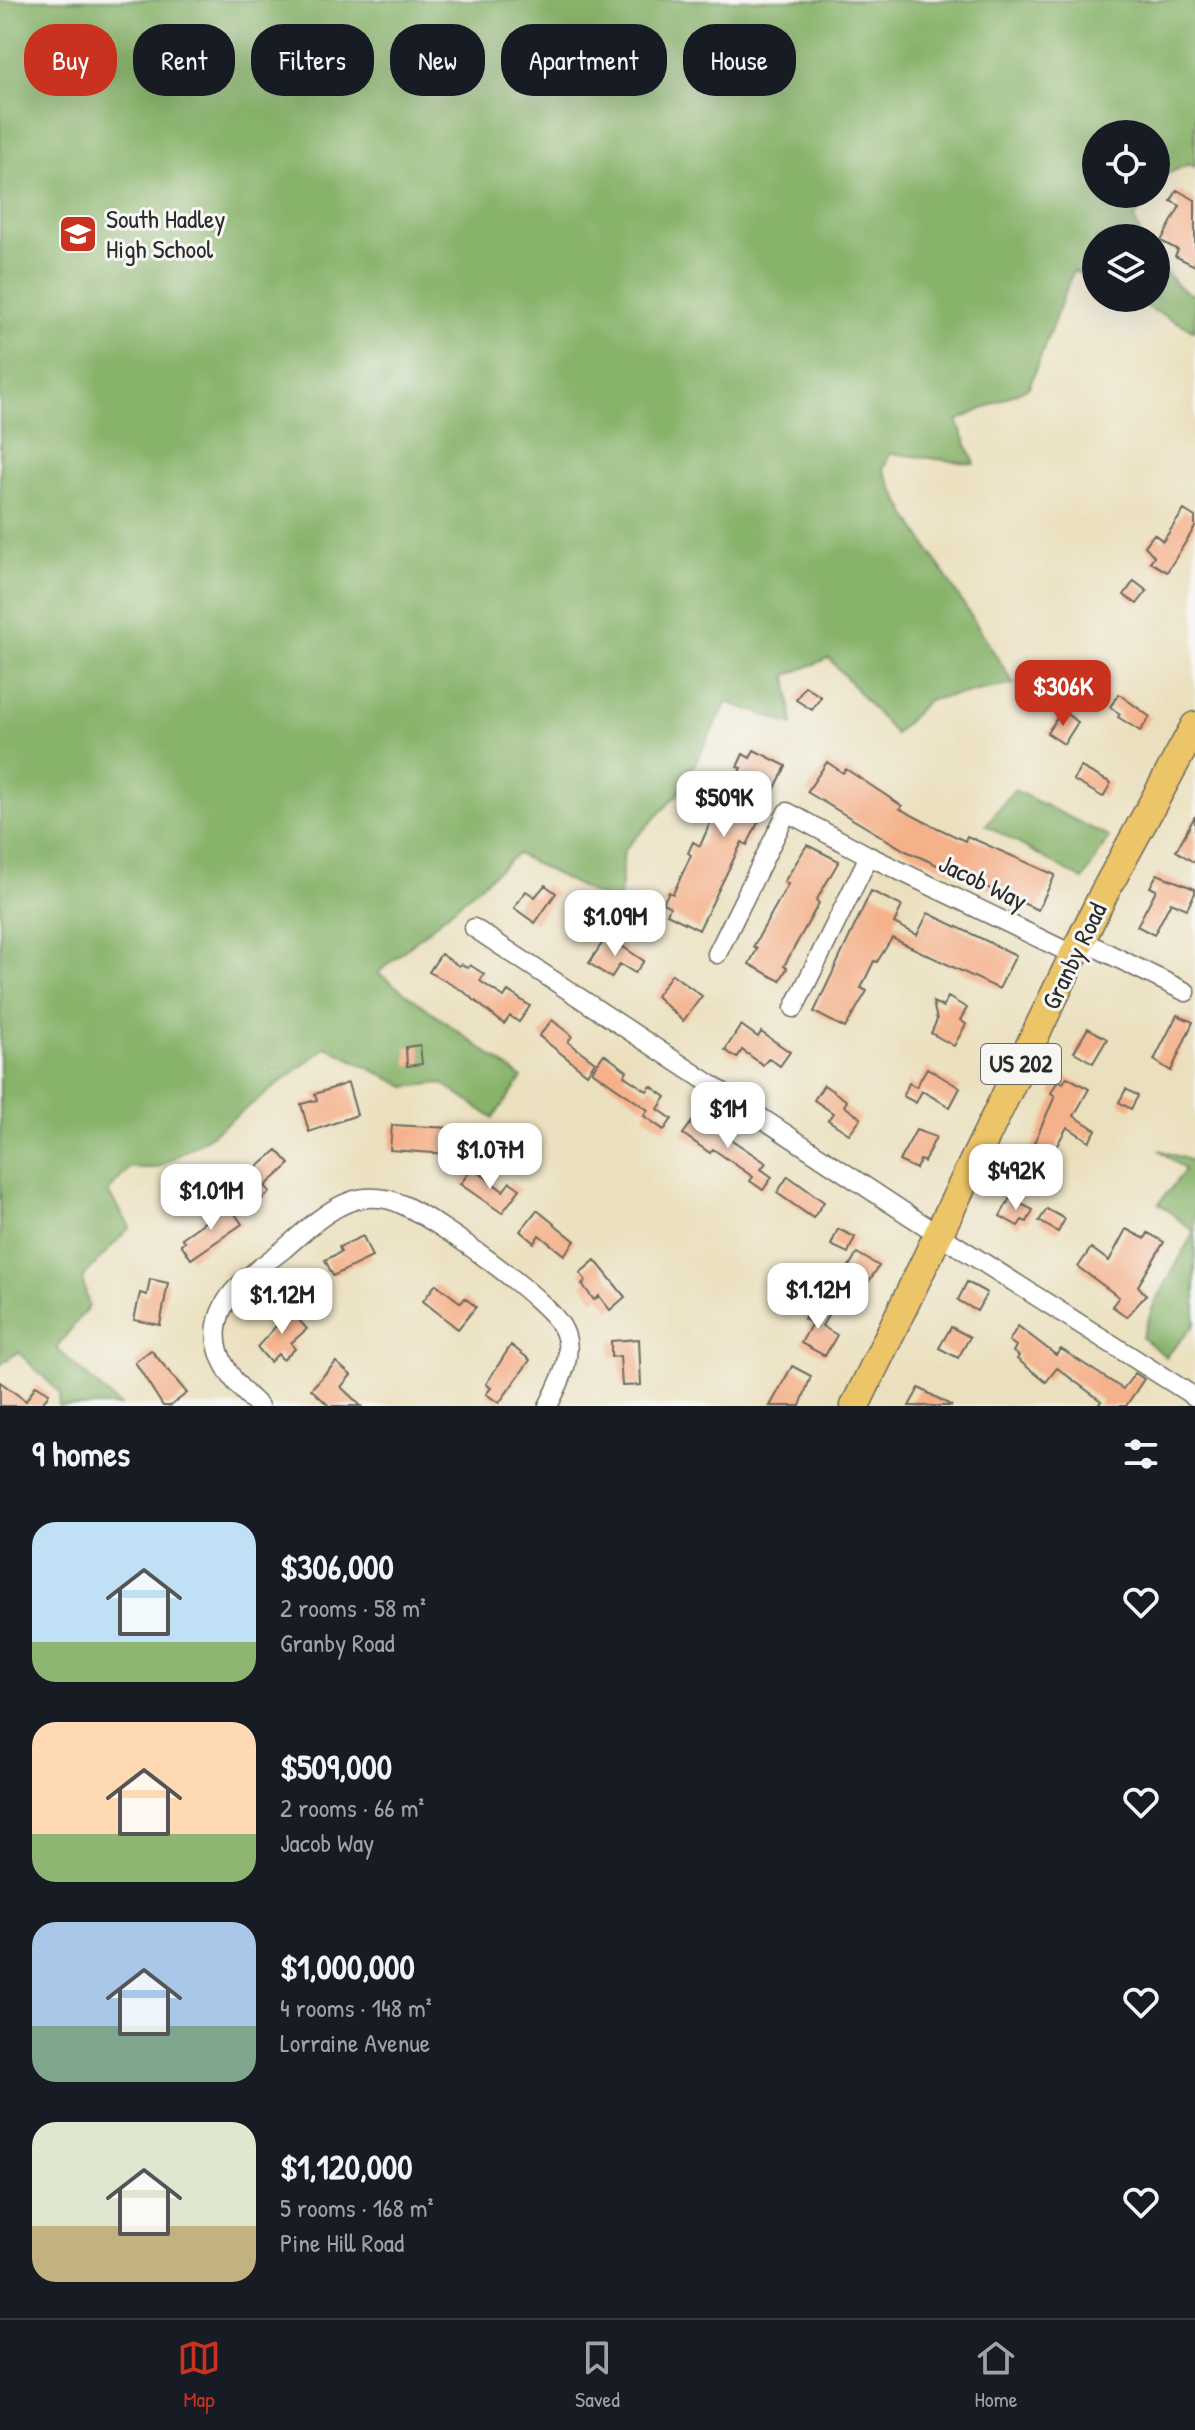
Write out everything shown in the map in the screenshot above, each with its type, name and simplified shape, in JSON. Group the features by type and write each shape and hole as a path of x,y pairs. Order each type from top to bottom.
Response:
{"main road":[{"name":"Granby Road","path":"855,1406 1136,830 1195,726"}],"street":[{"name":"Jacob Way","path":"717,954 787,812 869,856 1186,992"},
{"path":"794,1008 869,856"},
{"path":"474,928 939,1234 1195,1397"},
{"path":"259,1406 238,1388 220,1360 215,1339 221,1310 244,1281 302,1233 346,1203 370,1198 402,1204 434,1223 527,1291 558,1320 567,1341 566,1361 548,1406"}],"green space":[{"path":"0,0 1195,0 1195,167 1189,164 1170,173 1170,120 1082,120 1082,208 1142,208 1134,219 1136,224 1082,224 1082,275 1073,271 1029,387 957,421 975,464 890,453 883,469 907,515 1014,684 928,700 895,734 829,658 787,675 793,725 727,702 679,793 624,850 619,907 517,854 378,973 522,1078 493,1118 442,1083 406,1087 327,1047 206,1139 157,1168 129,1168 108,1192 130,1227 82,1278 89,1306 56,1348 120,1406 58,1406 60,1393 18,1352 0,1365"},
{"path":"1170,277 1177,286 1195,296 1195,331 1157,312 1170,312"},
{"path":"1014,790 1109,837 1083,880 986,825"},
{"path":"1159,1150 1195,1162 1195,1324 1166,1357 1142,1338 1152,1309 1194,1232 1159,1203 1185,1170"}],"building":[{"path":"1177,190 1195,200 1195,266 1175,256 1178,250 1170,246 1170,224 1180,206 1171,201"},
{"path":"1184,510 1195,517 1195,527 1167,572 1150,562 1154,556 1145,546 1154,534 1163,541"},
{"path":"1134,581 1147,591 1137,604 1124,595"},
{"path":"805,686 821,697 812,710 796,700"},
{"path":"1119,694 1150,717 1140,731 1118,717 1120,714 1110,707"},
{"path":"1062,711 1078,722 1064,744 1047,733"},
{"path":"754,750 786,766 747,845 742,842 699,930 667,914 670,907 663,903 669,892 673,894 691,855 688,853 693,842 700,846 718,805 722,807 741,768 737,767 743,754 750,758"},
{"path":"827,762 843,773 846,769 902,806 900,809 925,822 965,841 967,836 1055,875 1038,910 906,851 807,792"},
{"path":"1081,767 1111,783 1103,797 1073,780"},
{"path":"1195,816 1195,863 1176,851"},
{"path":"807,845 839,861 784,966 787,968 780,981 749,964 757,949 753,947 788,884 784,882"},
{"path":"1157,874 1195,889 1195,893 1187,909 1171,902 1154,935 1137,926 1156,890 1150,887"},
{"path":"545,885 556,893 535,923 514,908 526,891 535,897"},
{"path":"871,891 902,906 894,923 917,935 928,913 1016,955 999,989 892,938 877,962 874,961 861,988 867,991 845,1028 814,1012"},
{"path":"607,936 644,961 635,973 620,964 611,978 589,963"},
{"path":"441,954 459,966 468,968 470,965 484,974 480,981 504,997 508,991 530,1006 519,1022 510,1016 504,1024 463,991 429,972"},
{"path":"672,974 702,996 683,1021 656,996"},
{"path":"948,997 967,1008 960,1020 966,1024 954,1046 931,1033 937,1020 933,1002 943,1007"},
{"path":"1177,1015 1193,1022 1171,1071 1154,1060"},
{"path":"552,1020 572,1036 568,1042 595,1062 587,1074 539,1036"},
{"path":"741,1025 758,1037 761,1032 790,1052 780,1066 769,1058 763,1065 742,1050 737,1058 725,1050"},
{"path":"1088,1028 1107,1039 1093,1063 1074,1052"},
{"path":"420,1045 422,1064 407,1066 406,1047"},
{"path":"604,1054 627,1071 624,1076 647,1091 651,1086 666,1097 658,1109 672,1119 664,1130 644,1116 648,1110 592,1071"},
{"path":"927,1068 960,1088 950,1107 922,1091 916,1103 903,1096 909,1083 916,1087"},
{"path":"1067,1077 1089,1089 1074,1116 1096,1130 1089,1141 1067,1127 1049,1160 1054,1163 1046,1178 1041,1176 1038,1181 1021,1172 1055,1096 1051,1093 1058,1080 1063,1083"},
{"path":"348,1083 357,1115 309,1132 301,1104 317,1100 315,1094"},
{"path":"824,1085 847,1101 844,1106 861,1118 849,1134 828,1120 833,1113 814,1100"},
{"path":"1126,1089 1138,1096 1131,1109 1119,1102"},
{"path":"696,1116 766,1163 761,1169 772,1177 763,1190 750,1181 753,1177 713,1149 710,1153 683,1134"},
{"path":"392,1125 451,1128 448,1154 390,1150"},
{"path":"916,1130 936,1137 924,1162 920,1160 916,1169 899,1161"},
{"path":"277,1150 290,1164 265,1186 270,1192 257,1203 239,1183"},
{"path":"473,1168 503,1191 510,1182 520,1189 502,1213 460,1184"},
{"path":"788,1176 824,1202 813,1218 777,1193"},
{"path":"1010,1198 1033,1210 1027,1222 1022,1220 1018,1226 1000,1216"},
{"path":"229,1205 242,1224 191,1259 181,1244 185,1242 182,1238"},
{"path":"1047,1209 1065,1219 1058,1232 1039,1221"},
{"path":"537,1210 575,1241 564,1255 539,1235 534,1243 520,1231"},
{"path":"838,1229 855,1237 848,1253 831,1245"},
{"path":"1126,1229 1145,1239 1148,1233 1164,1242 1138,1286 1146,1295 1127,1317 1112,1306 1119,1297 1078,1267 1091,1248 1109,1261"},
{"path":"363,1236 372,1257 333,1276 325,1260 341,1252 339,1247"},
{"path":"857,1253 879,1266 863,1290 842,1278"},
{"path":"595,1260 625,1297 610,1310 599,1296 594,1300 582,1284 586,1281 580,1273"},
{"path":"150,1279 168,1283 160,1325 134,1320 140,1293 147,1295"},
{"path":"967,1282 987,1293 977,1311 958,1300"},
{"path":"436,1284 461,1303 465,1298 476,1307 458,1329 423,1301"},
{"path":"812,1304 829,1313 822,1326 837,1335 825,1356 801,1343 812,1323 804,1319"},
{"path":"287,1307 307,1329 291,1343 295,1349 283,1360 278,1354 270,1362 257,1347 278,1324 274,1320"},
{"path":"1018,1326 1056,1355 1061,1349 1123,1389 1135,1373 1144,1379 1126,1406 1098,1406 1101,1401 1057,1368 1046,1382 1017,1359 1019,1356 1013,1352 1016,1346 1009,1341"},
{"path":"951,1327 970,1337 958,1358 939,1348"},
{"path":"639,1339 641,1385 622,1386 620,1356 611,1357 611,1341"},
{"path":"511,1345 530,1360 499,1403 486,1394 491,1388 486,1384"},
{"path":"151,1350 187,1393 170,1406 163,1406 135,1362"},
{"path":"336,1362 351,1375 341,1387 361,1406 329,1406 311,1389"},
{"path":"792,1366 811,1376 800,1406 770,1406"},
{"path":"0,1382 26,1401 36,1385 49,1393 41,1406 0,1406"},
{"path":"919,1388 952,1406 909,1406"}],"place":[{"name":"South Hadley High School","path":"78,234"}]}
